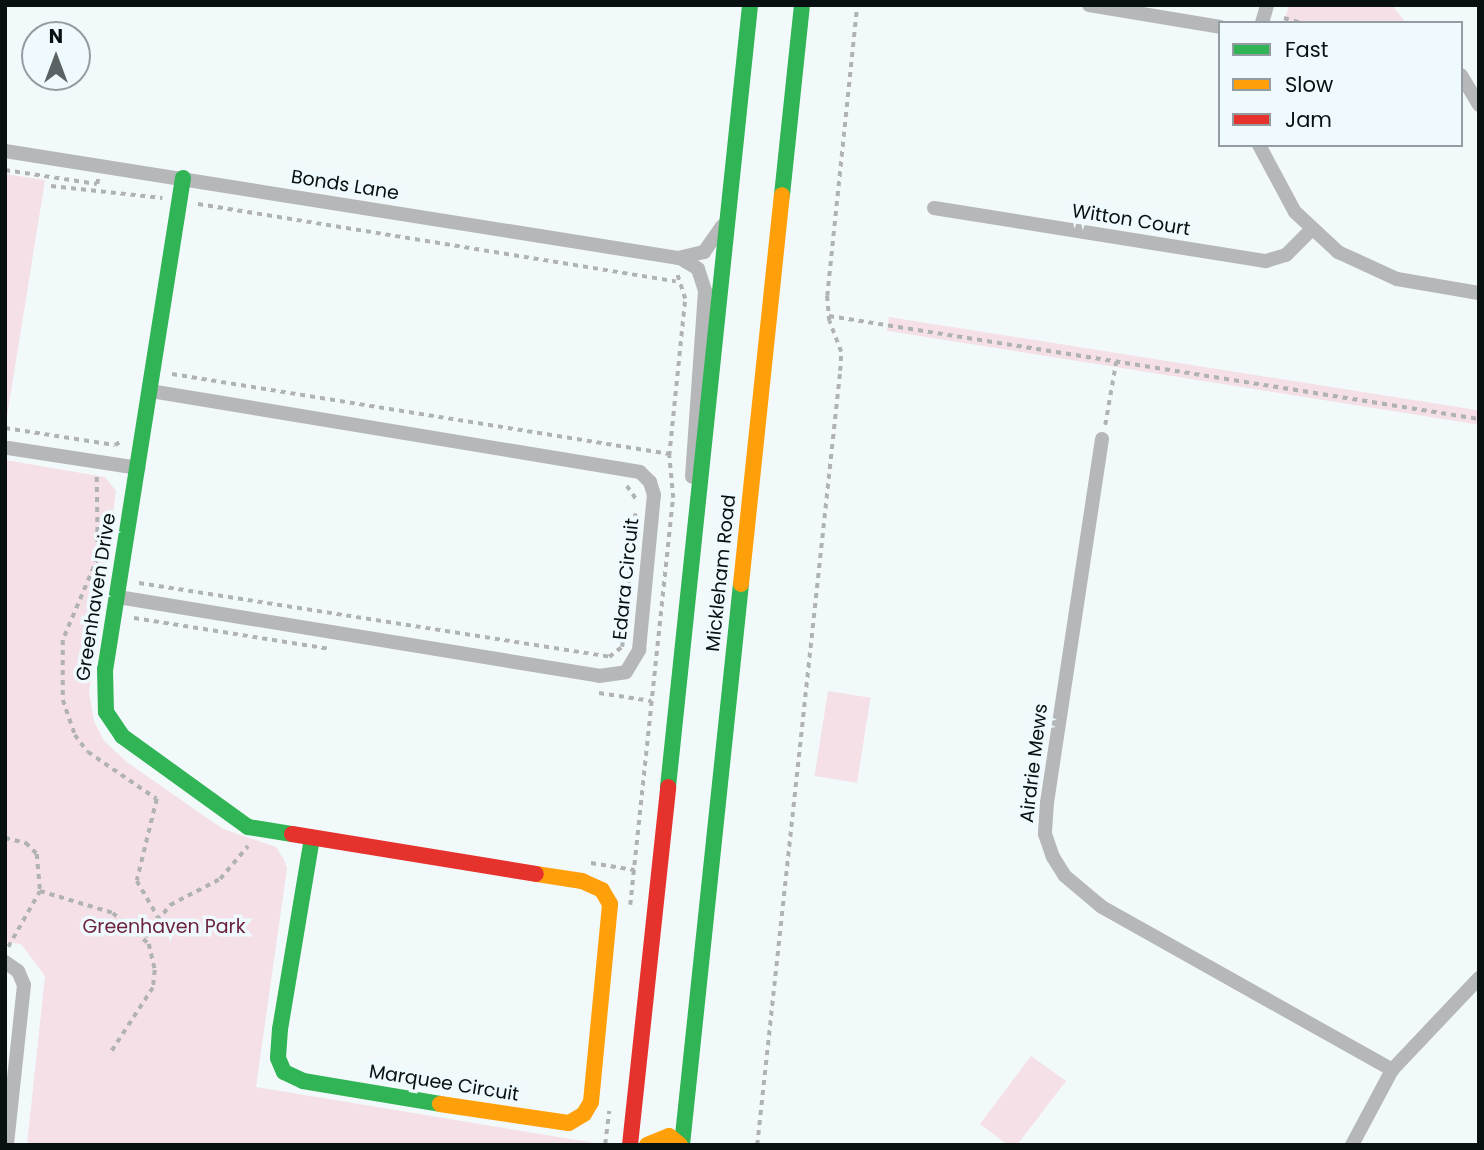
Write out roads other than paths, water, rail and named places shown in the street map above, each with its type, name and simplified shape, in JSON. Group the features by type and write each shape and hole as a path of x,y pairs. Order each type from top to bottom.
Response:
{"main road":[{"name":"Mickleham Road","path":"630,1145 750,5"},
{"name":"Mickleham Road","path":"681,1145 802,5"},
{"name":"Greenhaven Drive","path":"183,178 103,689 113,725 230,817 254,829 582,881"},
{"name":"Marquee Circuit","path":"312,838 280,1029 278,1058 284,1072 303,1081 559,1123 581,1117 592,1102 610,922 606,894 582,881"},
{"path":"647,1145 669,1136 681,1145"}],"street":[{"path":"1089,5 1218,27"},
{"path":"1463,78 1479,105"},
{"path":"1260,147 1284,197 1311,230 1338,252 1377,273 1479,293"},
{"name":"Bonds Lane","path":"5,151 678,258"},
{"path":"678,258 708,249 729,205"},
{"name":"Witton Court","path":"934,208 1266,261 1286,255 1311,230"},
{"path":"678,258 698,269 705,291 691,446 695,522"},
{"name":"Edara Circuit","path":"118,597 605,677 626,672 639,650 653,495 650,482 640,472 150,391"},
{"name":"Airdrie Mews","path":"1102,439 1047,803 1045,834 1054,857 1072,883 1102,907 1392,1070"},
{"path":"8,448 138,468"},
{"path":"6,956 19,971 23,985 7,1145"},
{"path":"1352,1145 1392,1070 1479,978"}],"park label":[{"name":"Greenhaven Park","path":"164,927"}]}
